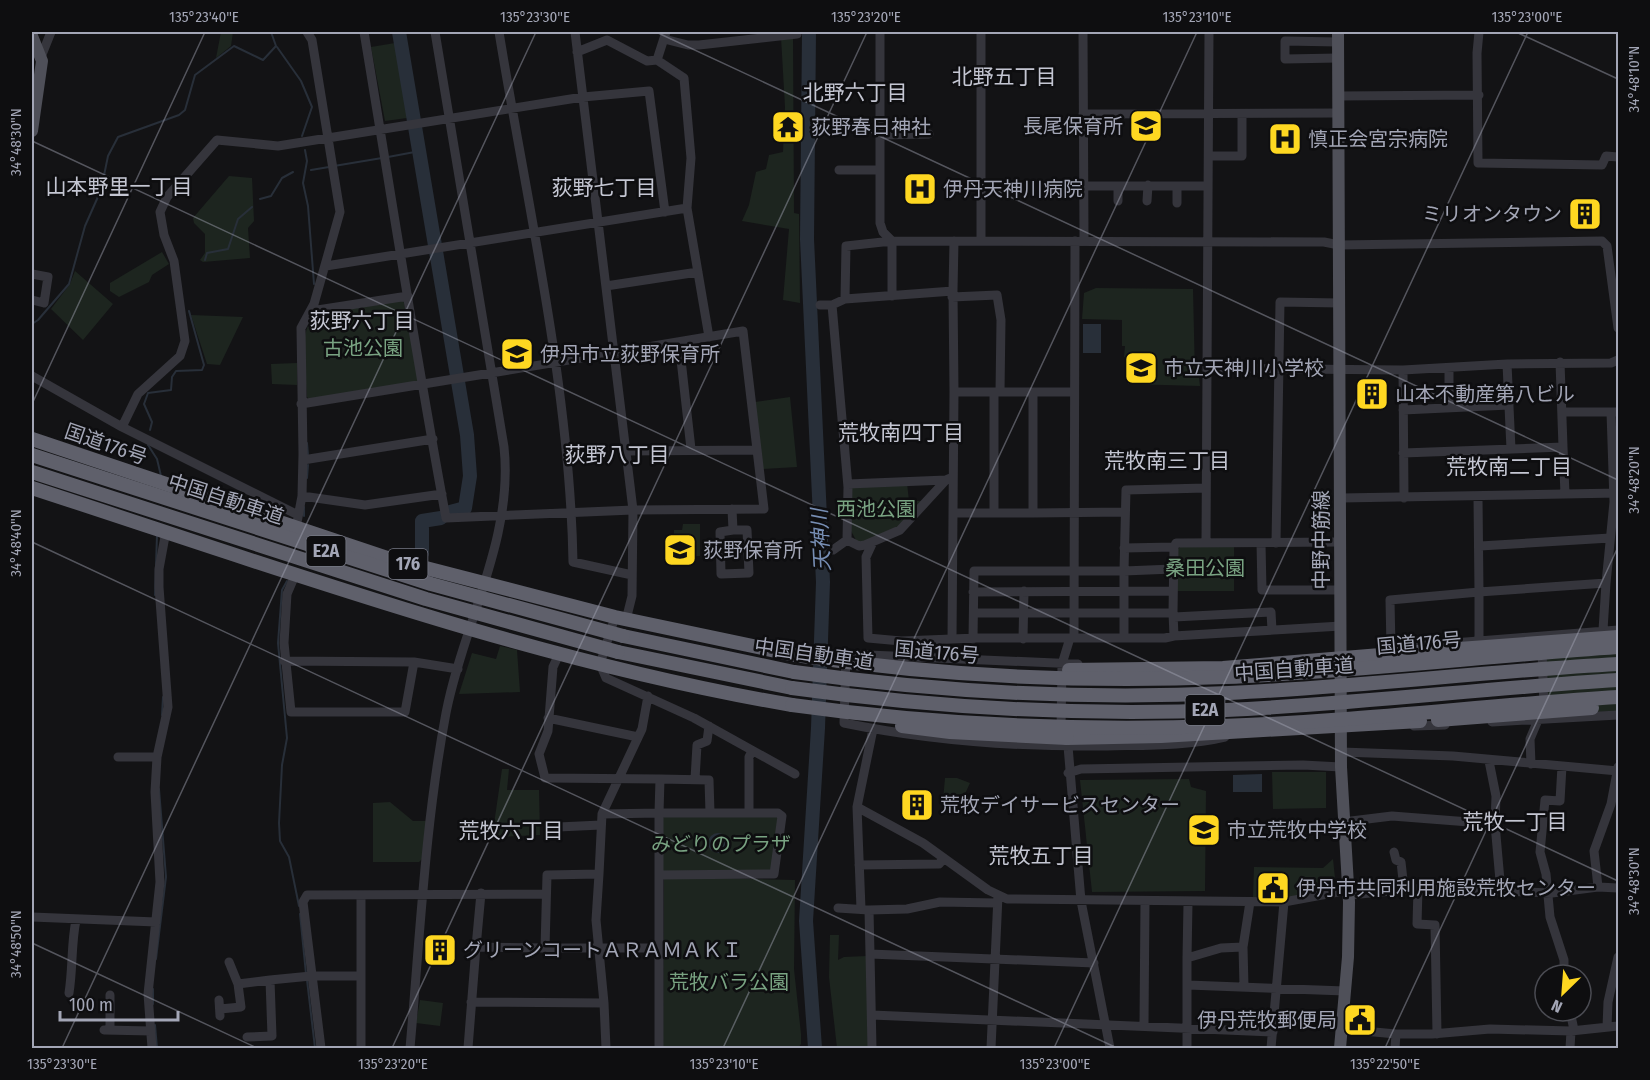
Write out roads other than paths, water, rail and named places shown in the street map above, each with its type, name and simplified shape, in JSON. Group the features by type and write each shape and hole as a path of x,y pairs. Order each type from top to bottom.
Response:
{"highway":[{"name":"国道176号","path":"32,439 297,522 387,558 620,619 795,655 852,663 936,673 1031,679 1136,679 1296,674 1618,647"},
{"name":"中国自動車道","path":"32,455 431,584 623,636 794,672 981,693 1126,696 1299,690 1618,664"},
{"name":"中国自動車道","path":"32,472 415,596 618,652 792,688 981,709 1126,712 1296,706 1618,680"},
{"name":"176","path":"32,488 470,628 559,654 720,692 837,711 1030,727 1136,728 1295,723 1618,697"},
{"path":"852,663 1223,668 1386,652 1405,653 1618,637"},
{"path":"837,711 924,729 1065,743 1341,728 1618,705"}],"main road":[{"path":"32,36 38,61 32,131"},
{"name":"中野中筋線","path":"1338,37 1341,767 1349,893 1340,1048"}],"street":[{"path":"38,61 51,32"},
{"path":"32,376 297,522 302,496 303,460 299,336 311,311 326,266 340,212 312,40 307,32"},
{"path":"301,404 423,384 492,372 615,353 743,331 764,509 633,510 446,518 433,439 423,384 408,296 364,32"},
{"path":"410,1048 435,775 446,710 500,516 505,458 435,32"},
{"path":"499,32 554,363 572,514 573,562 632,575"},
{"path":"575,32 633,510 633,596 600,664 606,678 709,726 795,774"},
{"path":"657,60 665,35 688,45 761,34 797,34 796,32"},
{"path":"880,32 880,223 883,232 892,240 892,296"},
{"path":"981,32 981,241"},
{"path":"1083,32 1084,186 1079,241 1074,392 1073,614 1072,638 1066,667 1065,743 1081,901 1110,1048"},
{"path":"1206,542 1209,32"},
{"path":"1479,32 1477,53 1478,163 1602,165 1606,156 1618,158"},
{"path":"1338,37 1285,41 1285,58 1338,58"},
{"path":"577,52 607,40 647,61 657,60 684,78 691,158 687,208 709,337"},
{"path":"122,427 138,394 180,356 185,341 174,261 164,235 160,212 166,197 218,140 278,146 583,97 649,91 665,212"},
{"path":"1338,96 1479,94"},
{"path":"1083,114 1208,116 1339,113"},
{"path":"1209,156 1242,156 1242,115"},
{"path":"880,135 926,134 924,122"},
{"path":"839,170 880,170"},
{"path":"1084,186 1208,186"},
{"path":"1118,186 1118,201"},
{"path":"1147,201 1148,186"},
{"path":"1177,186 1177,202"},
{"path":"326,266 687,208"},
{"path":"845,299 846,246 892,240 1324,242 1340,244 1602,241 1607,246 1618,328"},
{"path":"952,639 953,513 950,478 954,392 952,294 954,241"},
{"path":"606,286 698,272"},
{"path":"32,274 48,277 44,303 32,300"},
{"path":"820,305 832,305 845,299 892,296 997,295 1001,320 994,512"},
{"path":"311,311 408,296"},
{"path":"1276,543 1280,302 1340,303"},
{"path":"832,305 848,484 847,540"},
{"path":"679,342 692,449"},
{"path":"1207,368 1403,370 1560,362 1611,363 1618,360"},
{"path":"1560,362 1565,494"},
{"path":"1507,364 1511,449"},
{"path":"1449,368 1449,408"},
{"path":"1403,370 1404,498"},
{"path":"954,392 1074,392"},
{"path":"1033,392 1033,513"},
{"path":"1403,410 1509,405"},
{"path":"1562,412 1615,412 1616,493 1603,630"},
{"path":"303,460 433,439"},
{"path":"1404,453 1563,447"},
{"path":"626,451 757,450"},
{"path":"848,484 950,478"},
{"path":"847,540 859,546 872,544 892,535 909,522 950,478"},
{"path":"1124,638 1126,490 1206,488"},
{"path":"1341,498 1478,498 1616,493"},
{"path":"302,496 365,505 442,494"},
{"path":"1478,498 1479,640"},
{"path":"732,509 733,530"},
{"path":"953,513 1125,512"},
{"path":"733,530 747,530 749,573 721,574 720,532 733,530"},
{"path":"152,1048 148,994 160,882 154,781 168,708 159,569 166,531"},
{"path":"1480,546 1610,538"},
{"path":"833,550 847,540"},
{"path":"1124,548 1174,547 1182,542 1340,542"},
{"path":"1262,543 1262,590 1341,590"},
{"path":"872,544 866,557 868,638 901,641 1124,638 1341,626"},
{"path":"1174,547 1174,636"},
{"path":"973,639 974,571 1173,569"},
{"path":"296,573 287,594 284,661 291,712 405,712 414,662"},
{"path":"1606,583 1390,600 1386,652 1479,640 1618,630"},
{"path":"1023,639 1024,591"},
{"path":"973,592 1173,591"},
{"path":"1241,612 1242,631"},
{"path":"974,613 1174,615 1271,612 1272,630"},
{"path":"1531,764 1530,739 1541,719 1542,635"},
{"path":"559,654 553,667 553,692 548,731 538,754 545,778 710,780 710,813"},
{"path":"1065,743 942,740 844,723 846,654 1066,667"},
{"path":"284,661 414,662 458,669"},
{"path":"606,1048 607,1036 596,920 602,814 638,737 648,696"},
{"path":"1400,723 1411,726 1618,715"},
{"path":"548,718 638,737"},
{"path":"695,779 695,751 697,745 707,741 709,726"},
{"path":"872,1048 870,954 859,865 857,807 873,729"},
{"path":"749,813 749,757 753,751"},
{"path":"1342,752 1453,756 1489,761 1618,769 1611,804 1594,851 1598,887"},
{"path":"118,757 157,757"},
{"path":"1489,761 1496,796 1495,824 1501,892"},
{"path":"1068,773 1081,769 1303,765 1341,767"},
{"path":"1562,765 1560,801 1545,800 1539,842 1546,874 1550,917 1564,963"},
{"path":"659,1048 660,779"},
{"path":"857,807 923,843 997,900"},
{"path":"602,814 778,813 783,816 774,874 659,875"},
{"path":"1343,822 1392,816 1495,824"},
{"path":"558,827 601,825"},
{"path":"1394,852 1396,860 1401,862 1404,889"},
{"path":"859,865 939,864 944,858"},
{"path":"545,948 546,894 549,873 599,874"},
{"path":"838,908 907,909 940,902 997,900 1250,903 1284,902 1349,893 1404,889 1546,892 1598,887 1618,888"},
{"path":"1418,889 1417,924 1436,926 1437,1034"},
{"path":"468,1048 481,893"},
{"path":"321,1048 311,976 306,910 303,902 307,895 546,894"},
{"path":"361,895 361,1048"},
{"path":"991,1048 997,900"},
{"path":"1144,901 1144,1025"},
{"path":"1271,1048 1284,902"},
{"path":"1187,1048 1188,903"},
{"path":"1244,987 1243,948 1250,903"},
{"path":"32,917 156,922"},
{"path":"69,993 73,968 72,942 76,920"},
{"path":"476,947 659,948"},
{"path":"1187,957 1221,948 1243,948"},
{"path":"870,954 1094,963"},
{"path":"1607,1027 1608,1002 1618,957"},
{"path":"220,1009 241,1007 238,984 230,962"},
{"path":"238,984 311,976 361,976"},
{"path":"247,1037 272,1040 270,980"},
{"path":"1188,985 1345,991"},
{"path":"112,998 107,1030 151,1031"},
{"path":"471,1002 604,1003"},
{"path":"872,1015 1273,1032"},
{"path":"1570,1048 1571,1023"},
{"path":"1342,1029 1396,1034 1437,1034 1490,1029 1572,1030 1618,1026"},
{"path":"1395,1048 1396,1034"}],"waterway":[{"path":"32,324 69,284 85,226 101,190 108,156 118,137 179,115 185,110 195,75 234,46 263,60 276,46 271,32"},
{"path":"399,32 467,435 470,476 465,508 450,512"},
{"name":"天神川","path":"809,32 807,239 823,582 818,728 806,921 815,1048"},
{"path":"277,47 301,81 312,107 302,136"},
{"path":"305,150 307,161 303,183 308,206 314,284"},
{"path":"388,157 420,151"},
{"path":"334,166 382,158"},
{"path":"311,170 329,167"},
{"path":"260,199 271,196 282,178 293,172"},
{"path":"205,260 207,253 228,249 238,219 252,207"},
{"path":"150,430 152,422 144,404 148,393 171,390 172,377 176,371 202,370 204,365 189,311"},
{"path":"307,443 308,455"},
{"path":"148,445 157,459 161,476"},
{"path":"307,478 308,465"},
{"path":"304,507 304,516"},
{"path":"422,553 422,521 441,518"},
{"path":"155,595 157,535"},
{"path":"287,581 282,590 278,643 287,738 282,765 279,823 280,841 289,857 299,906"},
{"path":"162,715 163,697"},
{"path":"156,959 166,877 159,789"},
{"path":"300,914 306,974"},
{"path":"307,980 315,1048"},
{"path":"153,989 153,1004"},
{"path":"155,1025 157,1048"}],"place":[{"name":"長尾保育所","path":"1146,126"},
{"name":"荻野春日神社","path":"788,127"},
{"name":"慎正会宮宗病院","path":"1285,139"},
{"name":"伊丹天神川病院","path":"920,189"},
{"name":"ミリオンタウン","path":"1585,214"},
{"name":"伊丹市立荻野保育所","path":"517,354"},
{"name":"市立天神川小学校","path":"1141,368"},
{"name":"山本不動産第八ビル","path":"1372,394"},
{"name":"荻野保育所","path":"680,550"},
{"name":"荒牧デイサービスセンター","path":"917,805"},
{"name":"市立荒牧中学校","path":"1204,830"},
{"name":"伊丹市共同利用施設荒牧センター","path":"1273,888"},
{"name":"グリーンコートＡＲＡＭＡＫＩ","path":"440,950"},
{"name":"伊丹荒牧郵便局","path":"1360,1020"}],"district":[{"name":"北野五丁目","path":"1004,77"},
{"name":"北野六丁目","path":"855,93"},
{"name":"山本野里一丁目","path":"119,187"},
{"name":"荻野七丁目","path":"604,188"},
{"name":"荻野六丁目","path":"362,321"},
{"name":"荒牧南四丁目","path":"901,433"},
{"name":"荻野八丁目","path":"617,455"},
{"name":"荒牧南三丁目","path":"1167,461"},
{"name":"荒牧南二丁目","path":"1509,467"},
{"name":"荒牧一丁目","path":"1515,822"},
{"name":"荒牧六丁目","path":"511,831"},
{"name":"荒牧五丁目","path":"1041,856"}],"park label":[{"name":"古池公園","path":"363,348"},
{"name":"西池公園","path":"876,509"},
{"name":"桑田公園","path":"1205,568"},
{"name":"みどりのプラザ","path":"721,844"},
{"name":"荒牧バラ公園","path":"729,982"}]}
